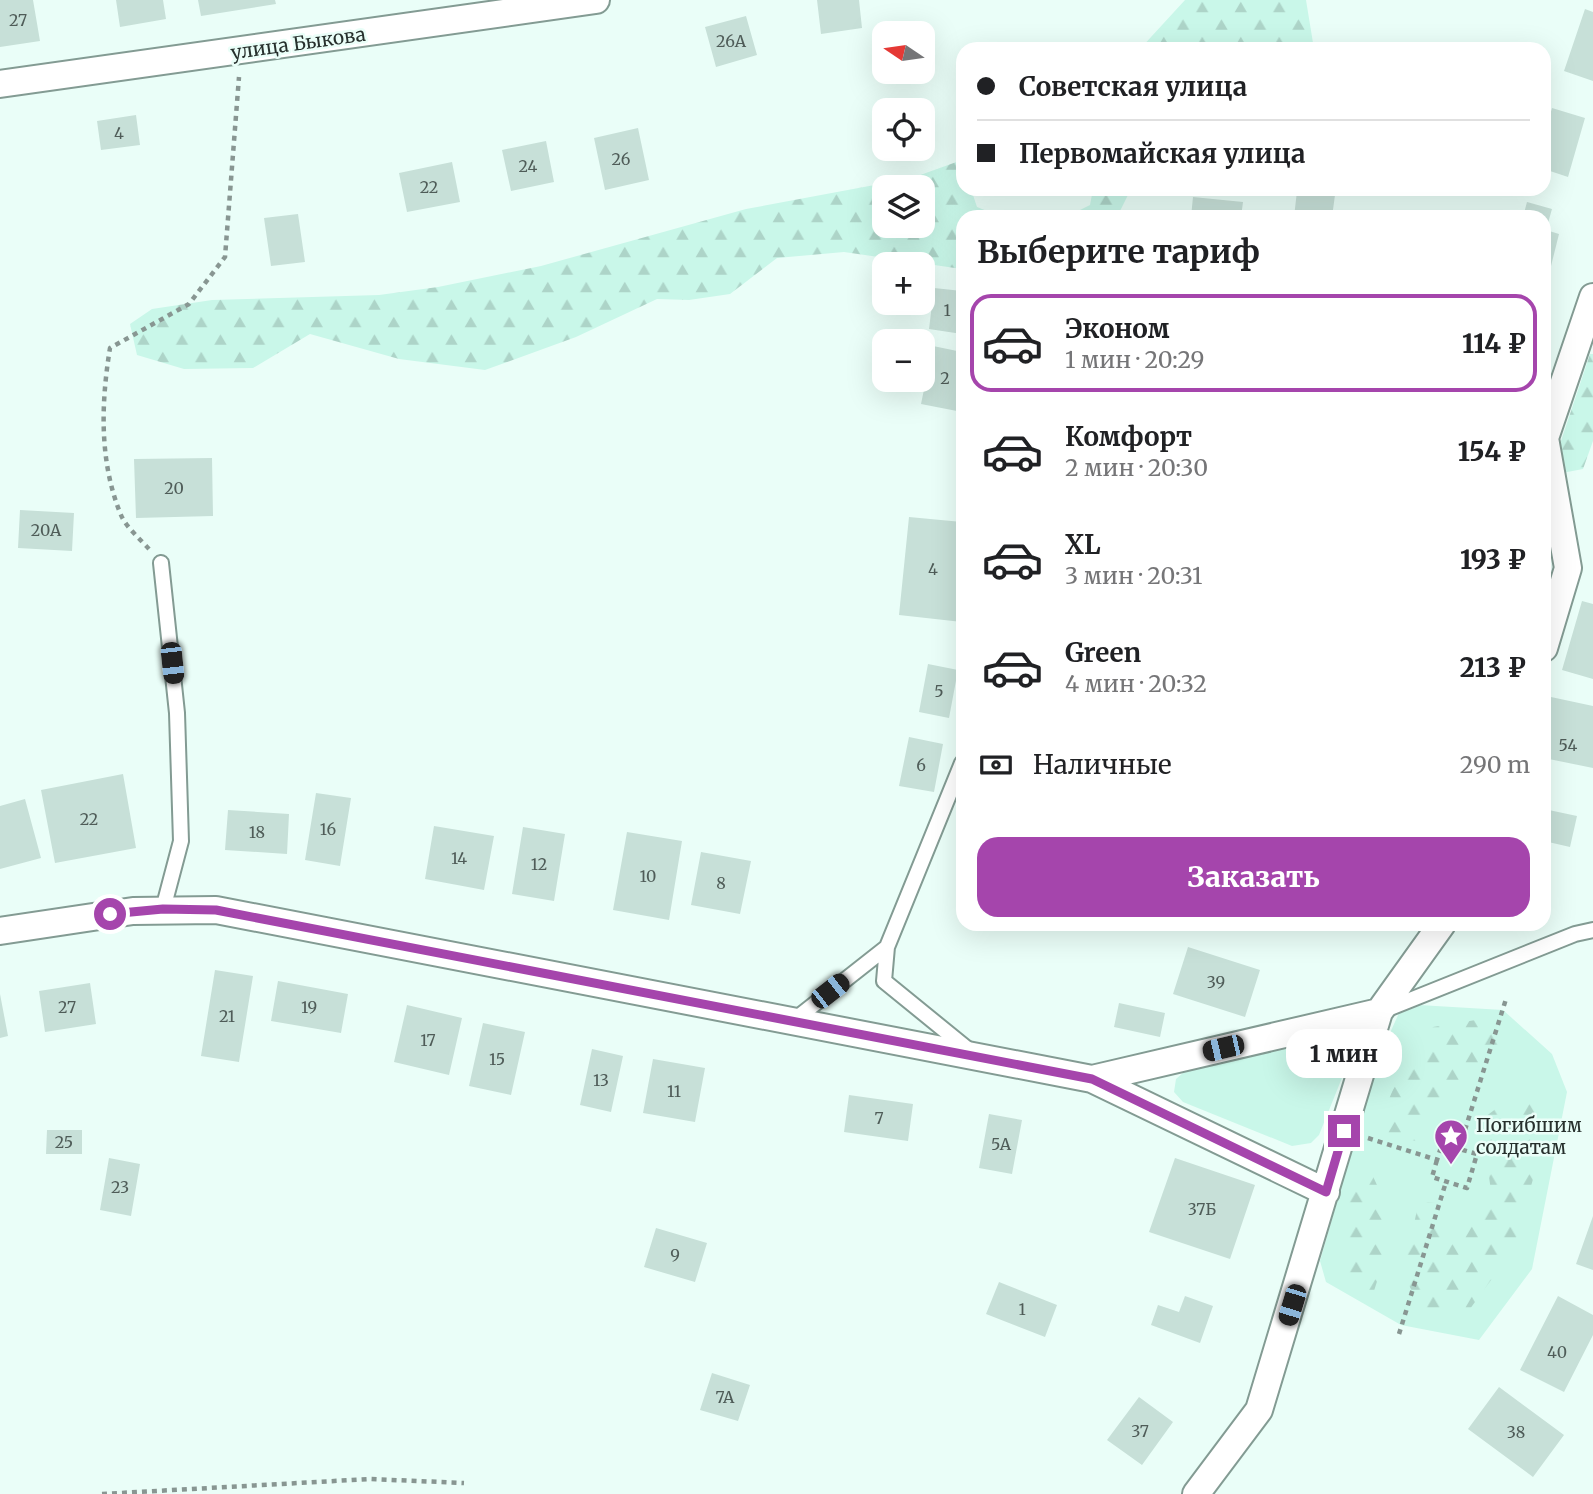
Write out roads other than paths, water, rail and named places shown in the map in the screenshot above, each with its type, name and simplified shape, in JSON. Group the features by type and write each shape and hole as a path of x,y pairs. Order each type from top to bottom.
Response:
{"street":[{"name":"улица Быкова","path":"0,84 241,51 437,12 596,0"},
{"path":"1551,420 1593,297"},
{"path":"1551,472 1568,568 1551,625"},
{"path":"0,931 88,916 163,909 216,910 1092,1079 1326,1192"},
{"path":"1196,1494 1259,1410 1379,1012 1437,931"},
{"path":"1092,1079 1379,1012"}],"lane":[{"path":"161,563 177,713 181,841 163,909"},
{"path":"956,778 887,947 884,981 915,1009 978,1057"},
{"path":"1379,1012 1575,934 1593,930"},
{"path":"793,1021 887,947"}],"place":[{"name":"Погибшим солдатам","path":"1451,1166"}]}
